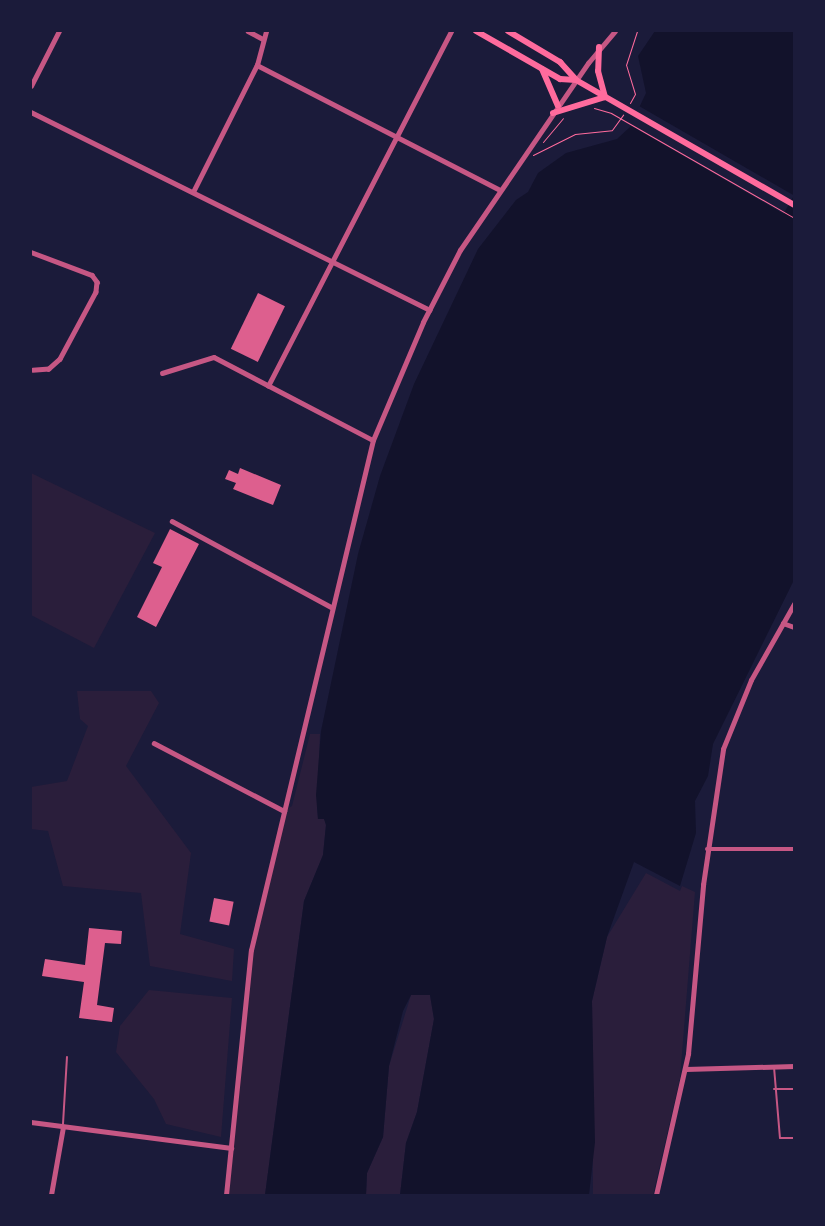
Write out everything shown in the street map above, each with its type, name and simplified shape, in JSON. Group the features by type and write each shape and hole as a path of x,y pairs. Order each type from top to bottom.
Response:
{"main road":[{"path":"476,31 560,79 576,80"},
{"path":"508,31 560,62 576,80 794,206"},
{"path":"600,47 598,75 605,97"},
{"path":"542,68 558,106"},
{"path":"553,113 605,97"}],"street":[{"path":"31,86 59,31"},
{"path":"248,31 263,39"},
{"path":"192,192 257,65 266,31"},
{"path":"268,386 451,31"},
{"path":"226,1195 251,950 331,607 373,440 428,310 460,250 576,80 600,47 616,31"},
{"path":"257,65 500,190"},
{"path":"31,112 428,310"},
{"path":"31,252 92,275 97,282 60,359 49,370 33,370"},
{"path":"162,374 214,357 373,440"},
{"path":"172,521 331,607"},
{"path":"656,1195 686,1069 707,850 727,735 794,604"},
{"path":"783,623 794,627"},
{"path":"154,743 284,811"},
{"path":"707,850 794,849"},
{"path":"686,1069 794,1066"},
{"path":"31,1122 231,1148"},
{"path":"51,1195 63,1126"}],"lane":[{"path":"63,1126 67,1056"},
{"path":"774,1066 774,1089 780,1138 794,1138"},
{"path":"774,1089 794,1089"}],"path":[{"path":"568,114 532,156 575,134 617,126 635,94 626,65 637,31"},
{"path":"587,108 611,114 794,218"}],"shaded area":[{"path":"655,31 794,31 794,580 713,744 708,776 695,801 696,833 680,886 634,862 607,937 592,1001 595,1142 589,1195 400,1195 406,1143 417,1112 434,1019 430,995 411,995 403,1011 389,1066 383,1137 367,1173 366,1195 265,1195 304,901 323,855 326,825 324,819 318,819 316,795 321,731 358,554 380,476 414,384 478,249 516,200 528,192 538,173 566,153 617,139 630,127 646,93 638,56"},
{"path":"31,473 155,533 94,648 31,615"},
{"path":"77,691 151,691 159,703 126,766 191,853 180,934 234,949 232,981 150,966 141,893 63,886 48,831 31,829 31,787 67,781 88,726 80,719"},
{"path":"310,734 320,734 317,806 318,819 324,818 326,825 323,855 304,901 265,1195 229,1195 251,950 284,811 292,806"},
{"path":"646,873 680,891 682,886 695,892 680,1078 653,1195 593,1195 592,1001 607,937"},
{"path":"149,990 232,998 221,1137 166,1124 154,1099 116,1052 120,1026"},
{"path":"411,995 430,995 434,1019 417,1112 406,1143 400,1195 366,1195 367,1173 383,1137 389,1066"}],"pier":[{"path":"639,106 794,195 784,214 628,124"}],"building":[{"path":"258,293 285,306 258,362 231,349"},
{"path":"240,468 281,485 273,505 233,489 236,483 225,479 229,470 238,474"},
{"path":"170,529 199,544 156,627 137,617 162,567 153,563"},
{"path":"214,898 234,902 229,925 209,922"},
{"path":"89,928 122,931 121,944 105,943 97,1005 114,1008 112,1022 79,1018 84,982 42,976 45,959 85,965"}]}
